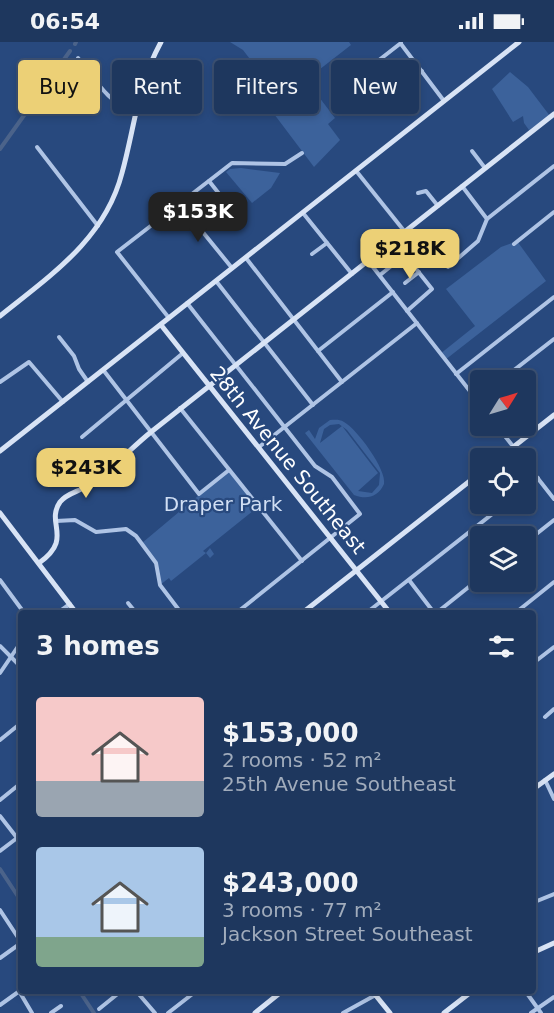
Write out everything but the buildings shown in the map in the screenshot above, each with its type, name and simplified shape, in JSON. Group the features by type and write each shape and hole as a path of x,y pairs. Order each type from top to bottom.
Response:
{"street":[{"path":"151,60 161,42"},
{"path":"0,451 357,172 519,42"},
{"path":"379,60 402,43 444,101"},
{"path":"78,58 112,100"},
{"path":"0,316 72,258 98,226 112,202 123,173 134,114"},
{"path":"39,563 56,546 57,508 62,500 88,486 180,408 369,262 554,114"},
{"path":"37,147 98,226"},
{"path":"472,151 485,168"},
{"path":"169,318 117,252 232,163 285,164 302,153"},
{"path":"448,267 478,241 487,219 554,166"},
{"path":"357,172 405,233"},
{"path":"209,181 239,219"},
{"path":"462,186 487,219"},
{"path":"418,194 426,191 438,206"},
{"path":"180,204 232,268"},
{"path":"514,244 554,212"},
{"path":"303,213 352,274"},
{"path":"394,241 432,291 407,311"},
{"path":"312,254 327,243"},
{"path":"380,275 405,255"},
{"path":"246,258 342,382"},
{"path":"369,262 470,389"},
{"path":"405,283 418,272"},
{"path":"216,281 313,405"},
{"path":"318,351 393,292"},
{"path":"456,374 554,297"},
{"path":"187,303 315,466 332,477 360,515 240,610"},
{"path":"259,447 417,323"},
{"name":"28th Avenue Southeast","path":"161,325 388,610"},
{"path":"59,337 74,356 78,369 88,382"},
{"path":"514,370 554,339"},
{"path":"82,437 125,399 183,354"},
{"path":"0,382 29,362 63,402"},
{"path":"104,371 199,494 229,471"},
{"path":"180,408 302,561"},
{"path":"505,436 513,447 553,417"},
{"path":"536,476 554,499"},
{"path":"306,610 470,481"},
{"path":"0,513 74,610"},
{"path":"370,610 492,514"},
{"path":"56,521 75,520 96,532 126,529 136,536 156,563 160,585 179,610"},
{"path":"536,534 554,520"},
{"path":"0,580 22,610"},
{"path":"409,580 432,610"},
{"path":"519,610 554,582"},
{"path":"440,610 470,586"},
{"path":"128,603 134,610"},
{"path":"62,610 70,604"},
{"path":"0,646 18,665"},
{"path":"0,673 18,647"},
{"path":"536,661 554,647"},
{"path":"545,717 554,710"},
{"path":"0,740 18,725"},
{"path":"536,787 554,774"},
{"path":"545,780 554,799"},
{"path":"0,800 18,785"},
{"path":"0,816 18,835"},
{"path":"0,851 18,837"},
{"path":"536,901 554,894"},
{"path":"0,910 18,937"},
{"path":"536,951 554,943"},
{"path":"0,958 18,944"},
{"path":"0,1005 18,992"},
{"path":"22,994 32,1013"},
{"path":"99,1009 118,994"},
{"path":"139,994 154,1013"},
{"path":"168,1013 192,994"},
{"path":"255,1013 279,994"},
{"path":"343,1013 375,994"},
{"path":"378,994 390,1013"},
{"path":"444,1013 468,994"},
{"path":"528,994 541,1013"},
{"path":"531,1013 554,997"},
{"path":"51,1013 61,1006"}],"green space":[{"path":"230,42 349,42 351,45 319,70 319,60 251,60 243,50"},
{"path":"510,72 528,87 550,116 529,130 524,123 523,116 513,122 492,89"},
{"path":"319,97 335,118 328,124 340,140 314,167 274,114 319,114"},
{"path":"241,168 280,173 271,188 252,203 226,172 230,169"},
{"path":"517,241 546,281 445,360 440,354 475,326 446,289 501,247"},
{"path":"330,420 339,420 350,426 370,450 381,469 384,484 379,492 368,497 354,495 305,433 309,430 315,439 319,428","holes":["330,425 342,426 320,443 324,429","342,427 347,430 380,473 379,485 372,493 358,491 378,473"]},
{"name":"Draper Park","path":"229,470 258,507 203,551 206,553 171,581 169,578 160,585 156,563 142,543"},
{"path":"210,548 214,554 210,558 206,553"}],"waterway":[{"path":"0,149 70,51"},
{"path":"0,869 18,896"},
{"path":"81,994 94,1013"}]}
